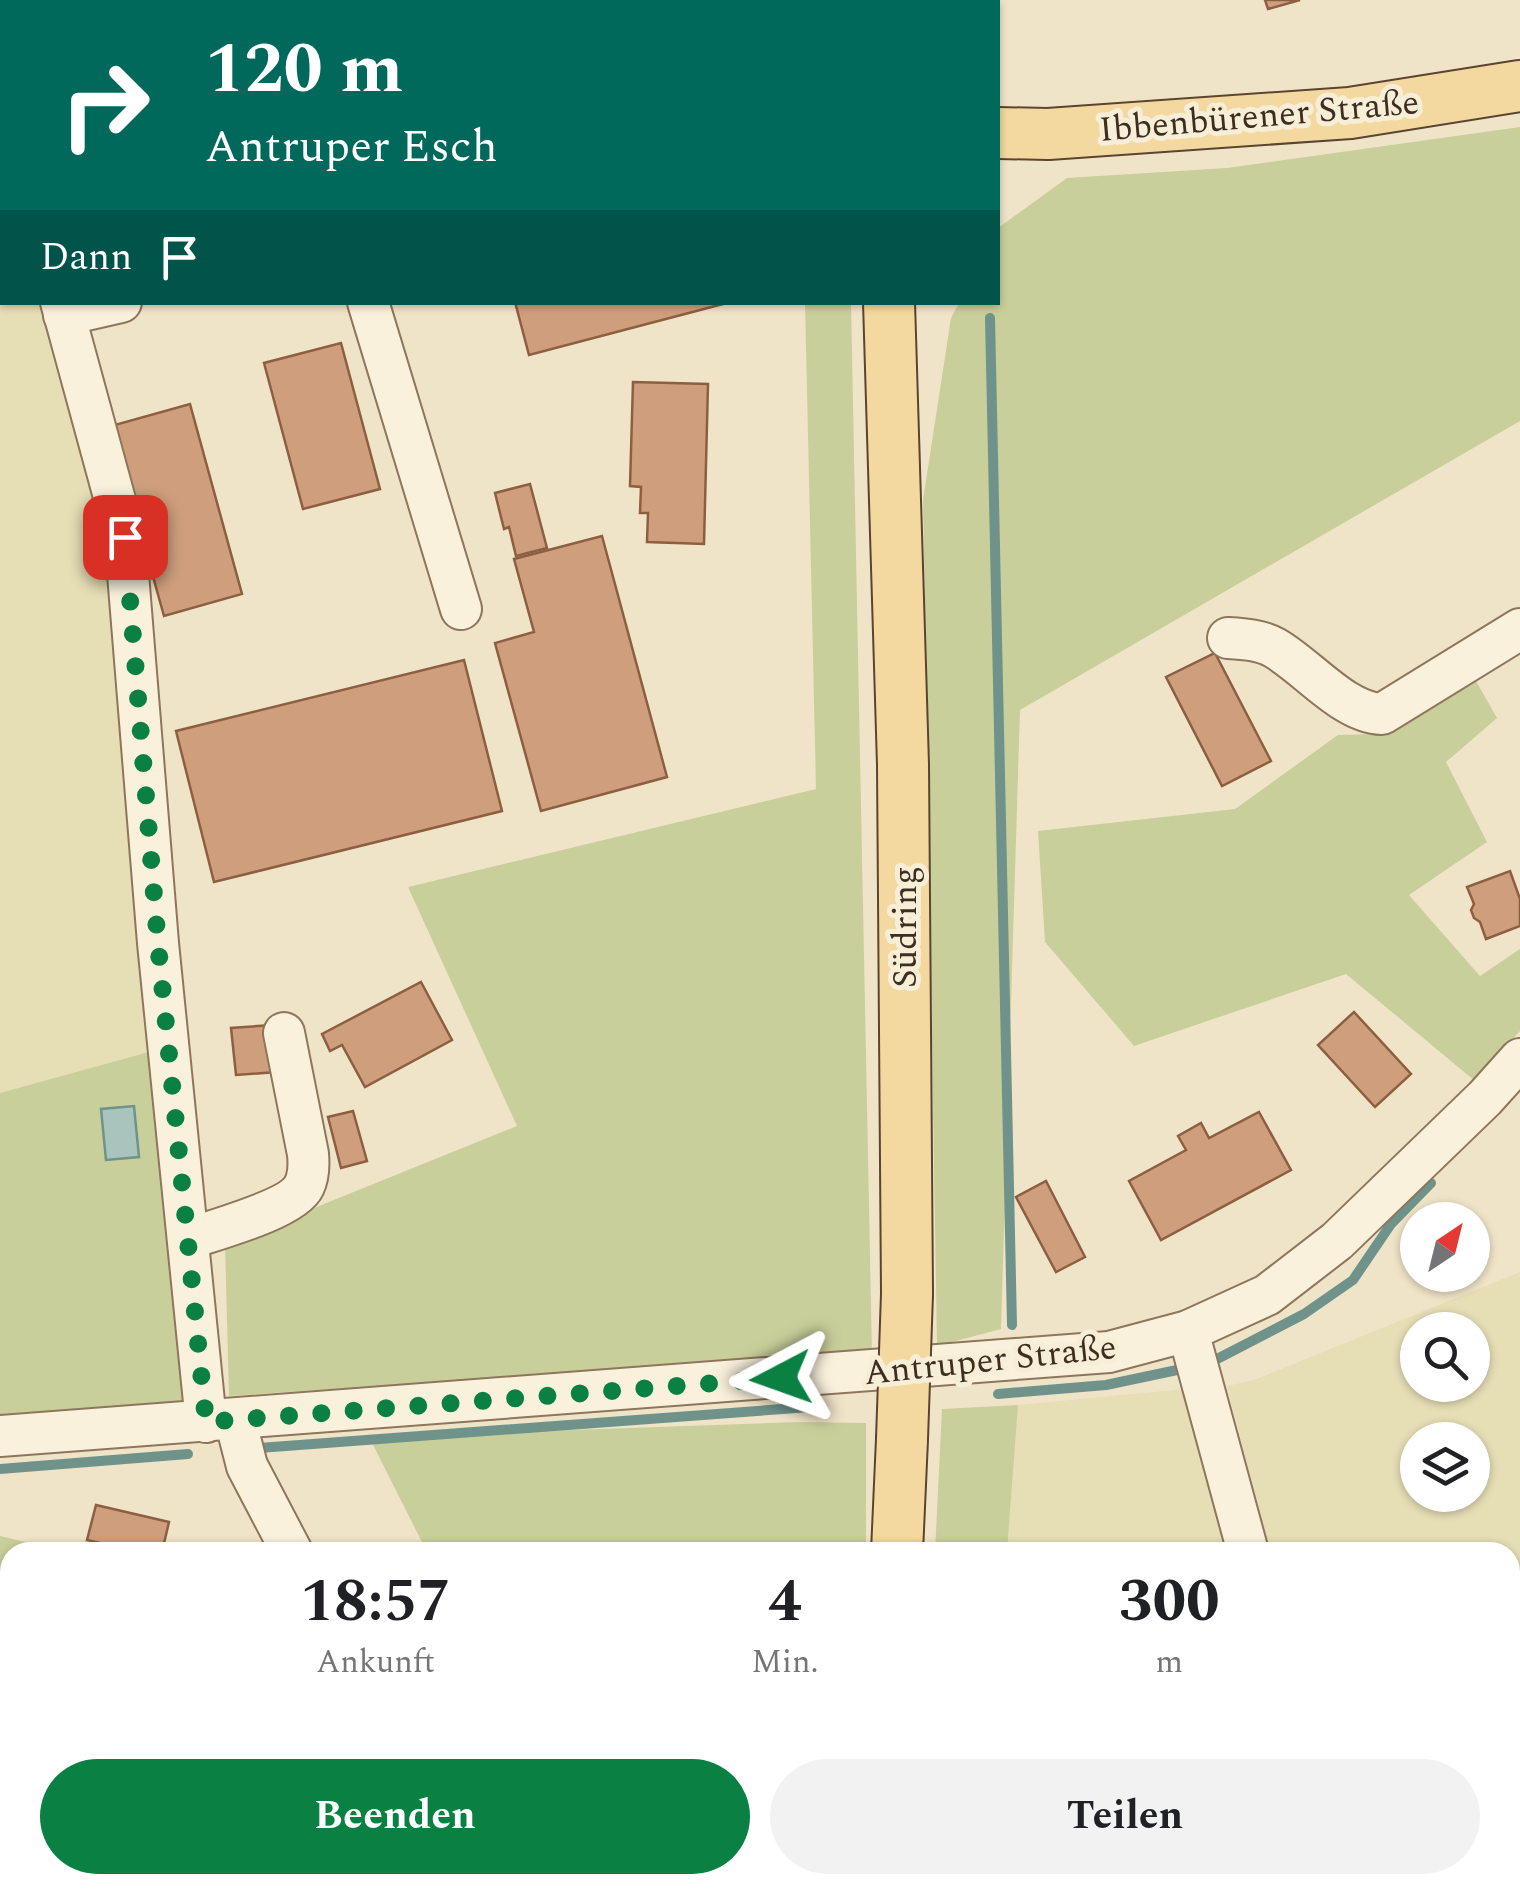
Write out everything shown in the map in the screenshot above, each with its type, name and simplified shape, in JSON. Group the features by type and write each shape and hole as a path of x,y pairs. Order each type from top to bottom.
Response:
{"main road":[{"name":"Ibbenbürener Straße","path":"1000,134 1350,113 1520,86"},
{"path":"1000,172 1048,134"},
{"name":"Südring","path":"888,305 903,764 906,1294 897,1542"},
{"path":"892,379 915,305"}],"street":[{"path":"96,305 62,309 125,537 158,944 188,1239 220,1420 287,1542"},
{"path":"369,305 461,609"},
{"path":"1228,638 1272,646 1367,714 1382,714 1520,629"},
{"path":"188,1239 282,1204 303,1190 309,1172 308,1154 284,1033"},
{"name":"Antruper Straße","path":"0,1436 1109,1352 1188,1331 1266,1295 1336,1242 1520,1059"},
{"path":"1188,1331 1245,1542"}],"shaded area":[{"path":"0,305 43,305 108,542 156,1050 0,1093"},
{"path":"1520,1272 1520,1542 1267,1542 1227,1386 1254,1380 1400,1321 1400,1402 1490,1402 1490,1312 1421,1312 1471,1292 1490,1292 1490,1284"},
{"path":"1185,1389 1225,1542 1008,1542 1018,1405"}],"green space":[{"path":"1520,127 1520,421 1020,710 1001,1329 937,1346 923,500 951,318 958,305 1000,305 1000,227 1067,178 1227,168"},
{"path":"805,305 851,305 872,1356 789,1358 229,1396 225,1244 517,1126 408,887 816,789"},
{"path":"1472,674 1497,718 1446,762 1487,842 1409,895 1480,976 1520,949 1520,1031 1475,1081 1346,974 1134,1046 1045,942 1038,831 1235,809 1338,735 1377,734"},
{"path":"156,1050 189,1400 0,1419 0,1093"},
{"path":"1018,1405 1008,1542 935,1542 942,1409"},
{"path":"866,1423 866,1542 422,1542 369,1437"},
{"path":"0,1536 26,1542 0,1542"}],"water":[{"path":"134,1106 139,1157 106,1160 101,1109"}],"building":[{"path":"1265,0 1300,0 1268,9"},
{"path":"516,305 719,305 529,355"},
{"path":"341,343 380,489 303,509 264,363"},
{"path":"633,382 708,384 704,544 647,542 648,513 640,513 641,487 630,486"},
{"path":"190,404 242,594 164,616 111,426"},
{"path":"530,484 547,548 516,556 495,493"},
{"path":"602,536 667,777 541,811 495,643 534,632 514,559"},
{"path":"1215,653 1271,761 1222,786 1166,677"},
{"path":"464,660 502,811 214,882 176,731"},
{"path":"1510,871 1520,899 1520,926 1486,939 1471,910 1474,904 1467,887"},
{"path":"421,982 452,1040 365,1087 342,1045 330,1051 322,1034"},
{"path":"1354,1012 1411,1074 1375,1107 1318,1045"},
{"path":"272,1025 277,1072 236,1075 231,1028"},
{"path":"353,1111 367,1161 341,1168 328,1117"},
{"path":"1259,1112 1291,1170 1161,1240 1129,1181 1186,1150 1178,1136 1201,1123 1209,1138"},
{"path":"1046,1181 1085,1257 1056,1272 1016,1197"},
{"path":"96,1505 169,1522 164,1542 87,1540"}],"waterway":[{"path":"990,318 1012,1325"},
{"path":"1219,1358 1304,1314 1353,1280 1391,1224 1431,1183"},
{"path":"998,1394 1106,1385 1177,1370"},
{"path":"259,1448 810,1407"},
{"path":"0,1469 188,1454"}],"route":[{"path":"125,537 158,944 206,1422 781,1378"}]}
